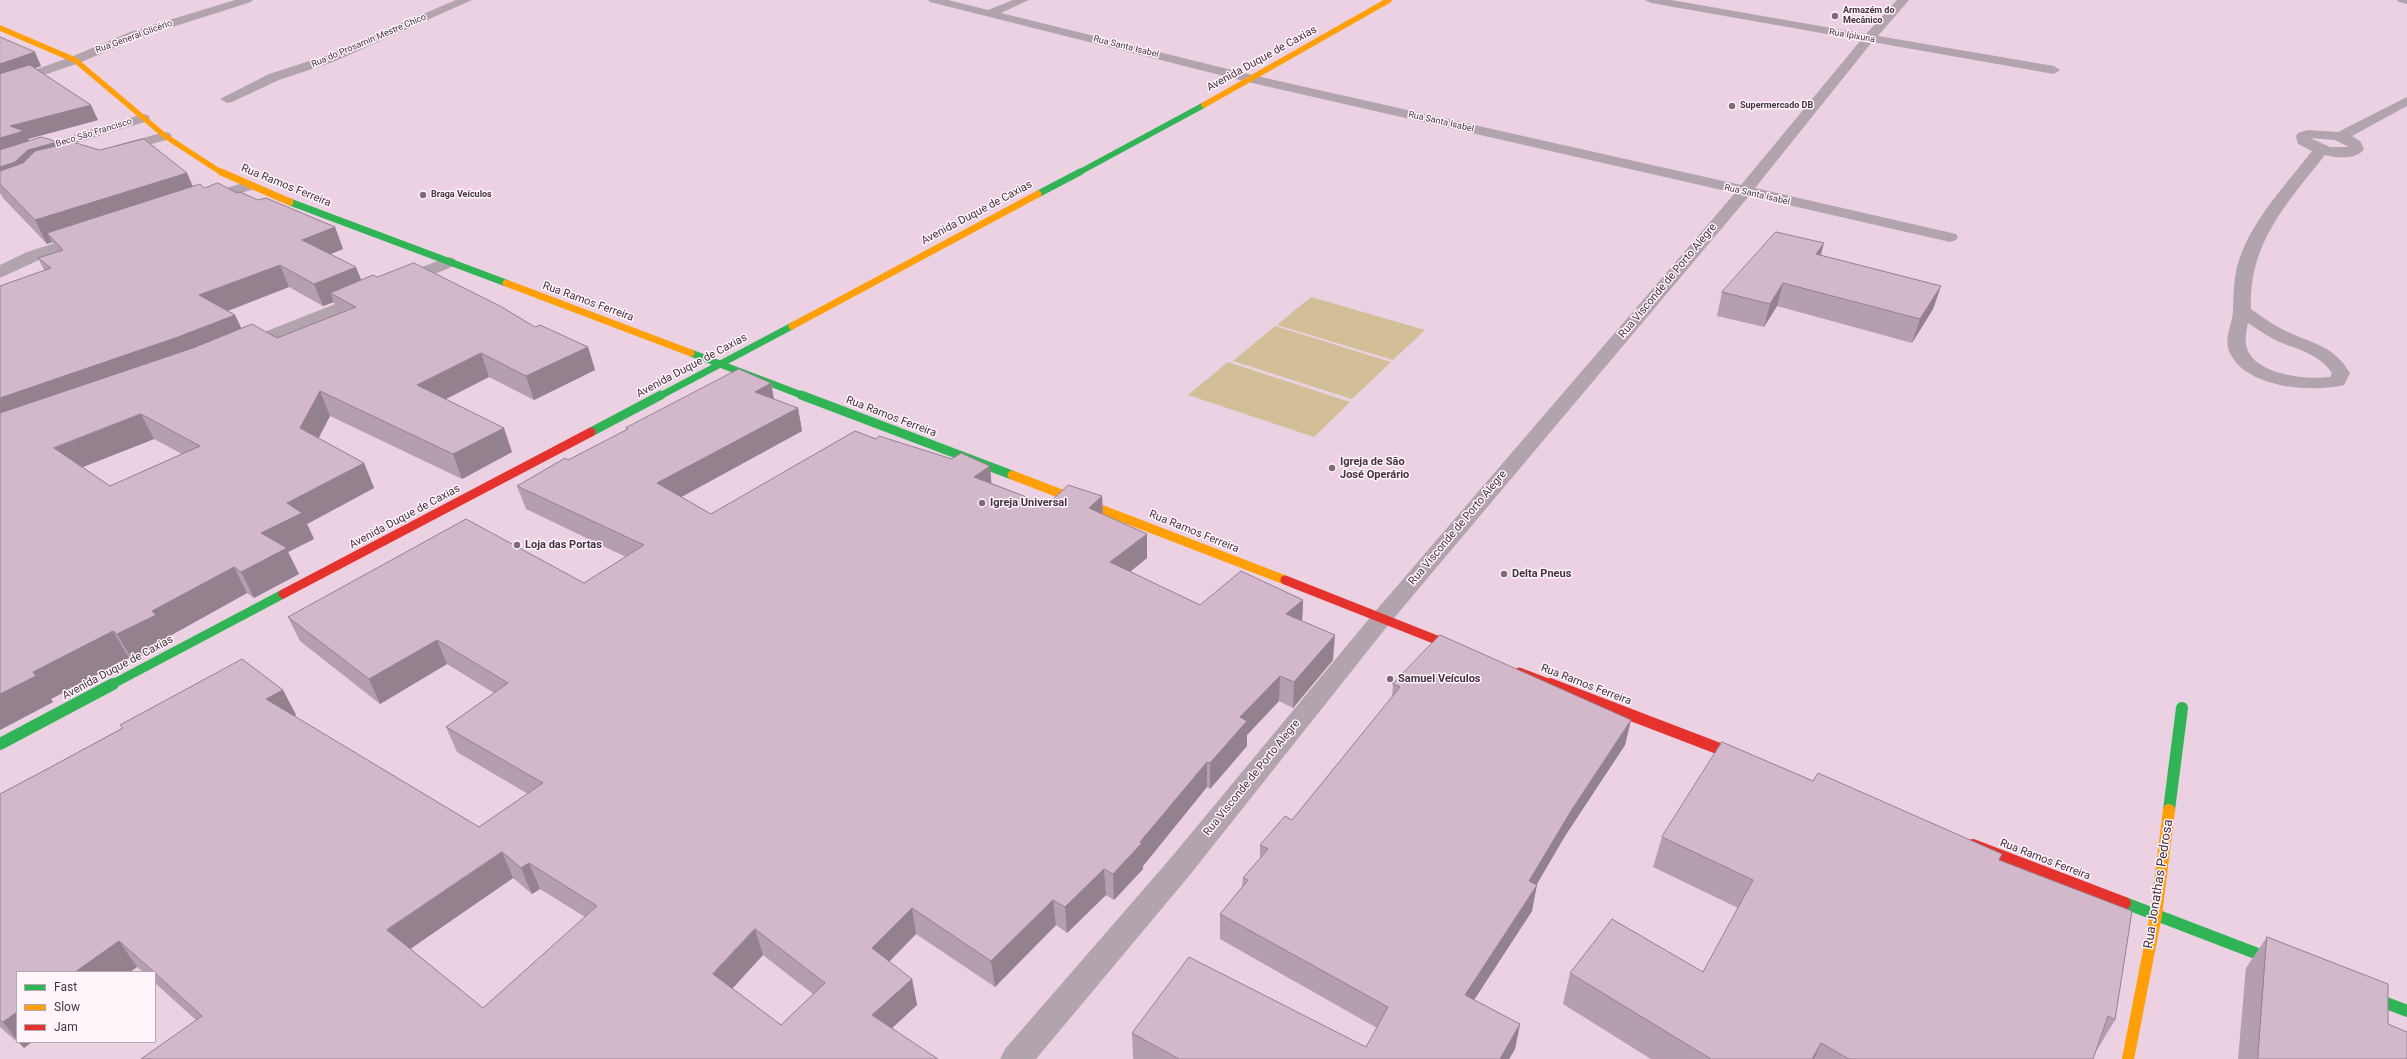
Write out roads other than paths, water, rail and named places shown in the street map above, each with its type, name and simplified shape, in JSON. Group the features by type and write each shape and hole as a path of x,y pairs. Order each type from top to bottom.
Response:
{"main road":[{"name":"Avenida Duque de Caxias","path":"0,744 719,364 1252,79 1389,0"},
{"name":"Rua Ramos Ferreira","path":"0,28 75,60 165,136 226,175 249,186 1150,527 1470,653"},
{"name":"Rua Ramos Ferreira","path":"1508,668 1754,762"},
{"name":"Rua Jonathas Pedrosa","path":"2128,1059 2156,915 2182,708"},
{"name":"Rua Ramos Ferreira","path":"1962,841 2296,969"},
{"path":"2348,988 2407,1011"}],"street":[{"name":"Rua General Glicério","path":"0,86 75,60 134,35 247,0"},
{"name":"Rua do Prosamin Mestre Chico","path":"227,99 257,85 329,59 466,0"},
{"name":"Rua Santa Isabel","path":"934,0 1252,79 1744,192 1950,237"},
{"path":"991,13 1023,0"},
{"name":"Rua Ipixuna","path":"1651,0 1868,39 2054,70"},
{"name":"Rua Visconde de Porto Alegre","path":"1016,1059 1179,868 1381,619 1744,192 1868,39 1903,0"},
{"path":"2403,0 2407,1"},
{"path":"2340,137 2407,101"},
{"name":"Beco São Francisco","path":"0,162 143,118"},
{"path":"2322,134 2340,137 2354,143 2357,149 2349,152 2322,149 2308,144 2302,138 2303,136 2322,134"},
{"path":"106,152 165,136"},
{"path":"2242,311 2262,326 2325,354 2337,364 2341,373 2337,381 2323,385 2302,384 2275,378 2256,369 2244,360 2238,350 2238,332 2242,311 2239,294 2243,274 2254,244 2271,215 2322,149"},
{"path":"189,205 249,186"},
{"path":"3,279 2,270 33,256 100,234"},
{"path":"227,354 448,262"}],"place":[{"name":"Armazém do Mecânico","path":"1835,16"},
{"name":"Supermercado DB","path":"1732,106"},
{"name":"Braga Veículos","path":"423,195"},
{"name":"Igreja de São José Operário","path":"1332,468"},
{"name":"Igreja Universal","path":"982,503"},
{"name":"Loja das Portas","path":"517,545"},
{"name":"Delta Pneus","path":"1504,574"},
{"name":"Samuel Veículos","path":"1390,679"}]}
